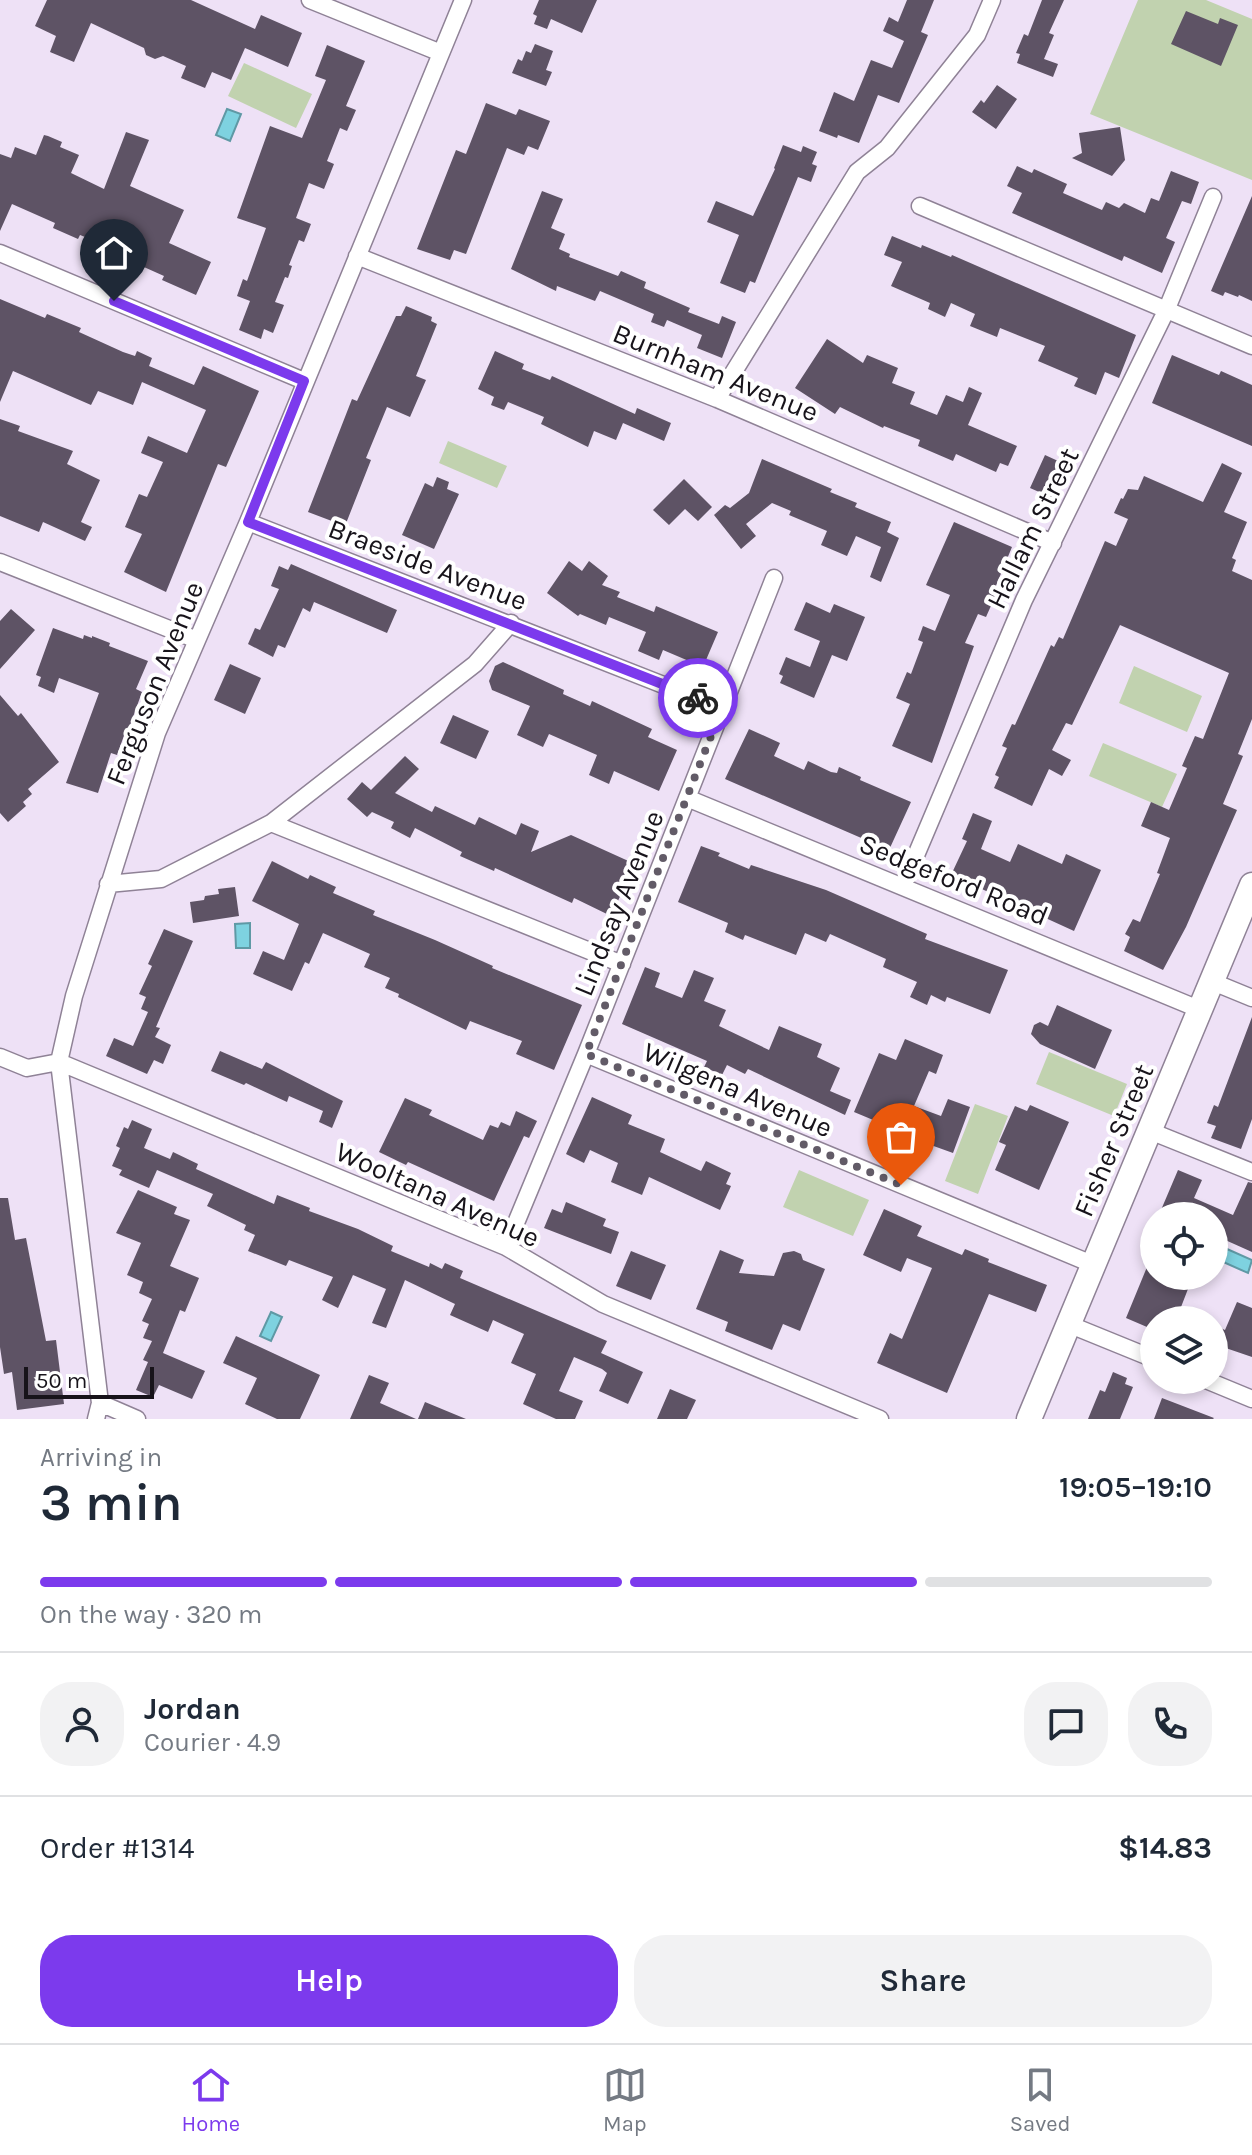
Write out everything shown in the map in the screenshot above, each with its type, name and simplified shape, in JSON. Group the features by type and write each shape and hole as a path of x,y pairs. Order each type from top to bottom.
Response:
{"street":[{"path":"310,0 441,53"},
{"name":"Ferguson Avenue","path":"98,1411 59,1062 74,996 157,733 248,522 463,0"},
{"path":"717,399 857,172 887,148 977,35 992,0"},
{"name":"Hallam Street","path":"903,886 1024,600 1166,311 1213,197"},
{"path":"920,206 1252,346"},
{"path":"0,253 304,381"},
{"name":"Burnham Avenue","path":"357,256 717,399 1053,543"},
{"name":"Braeside Avenue","path":"248,522 722,708"},
{"path":"0,562 197,640"},
{"name":"Lindsay Avenue","path":"506,1247 586,1054 774,578"},
{"path":"108,884 161,879 271,823 475,664 511,623"},
{"name":"Sedgeford Road","path":"687,798 1201,1010"},
{"path":"271,823 622,964"},
{"name":"Fisher Street","path":"1029,1419 1252,885"},
{"path":"1213,982 1252,998"},
{"name":"Wilgena Avenue","path":"586,1054 1092,1264"},
{"path":"0,1057 27,1068 59,1062"},
{"name":"Wooltana Avenue","path":"59,1062 506,1247 603,1304 880,1419"},
{"path":"1150,1131 1252,1172"},
{"path":"1068,1324 1140,1353"},
{"path":"1228,1389 1252,1399"},
{"path":"98,1411 137,1419"}],"green space":[{"path":"1138,0 1206,0 1252,19 1252,180 1090,114"},
{"path":"244,63 312,94 296,128 228,96"},
{"path":"448,441 507,466 497,488 439,463"},
{"path":"1134,666 1202,696 1187,732 1119,703"},
{"path":"1103,743 1177,774 1162,807 1089,776"},
{"path":"1049,1052 1127,1084 1114,1116 1036,1084"},
{"path":"975,1104 1008,1116 978,1194 945,1181"},
{"path":"799,1170 869,1200 853,1236 783,1207"}],"water":[{"path":"227,109 241,114 230,141 216,135"},
{"path":"250,923 250,948 236,948 235,924"},
{"path":"1228,1249 1252,1260 1248,1273 1228,1264"},
{"path":"271,1312 282,1317 271,1341 260,1336"}],"building":[{"path":"47,0 191,0 255,29 261,15 302,33 288,67 245,48 231,80 212,72 205,88 181,78 186,66 163,56 155,59 146,55 144,48 91,23 74,62 50,52 56,36 35,26"},
{"path":"539,0 597,0 582,33 551,19 547,29 534,24 537,16 533,14"},
{"path":"907,0 934,0 921,32 928,35 899,103 878,95 859,143 819,131 834,92 854,101 871,60 892,68 904,41 883,31 889,17 898,22"},
{"path":"1042,0 1064,0 1049,33 1054,35 1044,59 1058,64 1053,77 1017,63 1020,54 1016,53 1024,34 1028,36"},
{"path":"1186,11 1218,24 1220,18 1238,25 1221,66 1171,44"},
{"path":"535,44 553,51 546,70 552,72 546,86 512,73 518,59 522,61 526,51 531,53"},
{"path":"327,45 365,61 346,106 356,110 347,131 340,128 327,161 334,164 324,189 309,183 296,218 311,224 304,242 299,240 289,265 292,266 288,278 285,277 275,302 284,305 273,333 264,329 261,339 239,330 250,301 237,296 243,279 247,281 266,228 237,218 270,126 302,138 326,80 315,76"},
{"path":"997,85 1017,99 996,129 972,112 981,100 984,103"},
{"path":"486,103 516,115 519,109 550,121 538,150 528,146 524,155 507,148 466,254 454,250 450,260 417,249 456,150 466,154"},
{"path":"1120,127 1125,160 1112,176 1072,158 1082,153 1079,133"},
{"path":"126,132 149,140 130,186 184,210 169,243 211,262 196,295 126,259 129,254 80,235 78,239 53,228 55,223 12,204 0,231 0,154 11,158 15,147 36,155 44,135 48,136 62,142 60,147 79,155 71,173 104,189"},
{"path":"783,145 801,152 803,146 817,152 812,164 817,166 811,182 798,177 755,283 750,281 745,293 720,283 739,235 707,222 716,201 753,216"},
{"path":"1017,166 1032,173 1034,169 1067,184 1063,193 1102,210 1106,202 1119,208 1124,203 1145,213 1151,198 1159,201 1171,171 1199,182 1191,204 1182,201 1166,238 1175,242 1162,273 1124,256 1122,261 1012,213 1022,193 1007,186"},
{"path":"542,191 563,199 551,228 565,234 559,249 570,254 569,257 618,276 621,271 646,282 644,288 690,308 688,312 719,324 722,316 736,322 722,358 697,348 702,335 667,320 664,327 651,322 654,314 600,291 595,301 557,286 556,291 511,269"},
{"path":"1252,196 1252,301 1239,295 1225,292 1223,296 1211,291"},
{"path":"892,236 921,248 922,245 952,255 1136,335 1119,378 1105,372 1096,395 1074,386 1078,378 1038,361 1045,346 1000,328 997,337 970,326 975,314 951,303 945,317 928,309 930,303 891,286 902,262 884,255"},
{"path":"0,299 45,318 47,314 81,328 79,332 123,352 135,356 137,351 152,358 149,366 194,385 203,366 259,391 226,467 218,464 166,592 124,572 142,534 125,527 139,494 147,497 163,462 141,453 148,436 187,453 206,410 142,382 133,405 98,391 91,405 13,371 0,402"},
{"path":"406,306 432,317 431,321 437,324 416,376 426,380 410,417 387,407 366,458 371,460 345,526 308,512 352,399 357,401 396,316 401,316"},
{"path":"827,339 863,363 867,355 898,368 892,383 915,392 910,404 937,415 946,395 963,402 969,387 982,393 968,425 1017,446 1008,466 1000,463 996,472 956,454 953,461 918,446 920,440 883,428 840,407 835,414 795,388"},
{"path":"495,351 524,364 522,369 550,380 552,376 635,414 637,408 671,423 664,441 623,423 616,440 594,431 588,447 541,424 544,417 508,402 504,410 491,405 494,397 478,389"},
{"path":"1172,355 1252,385 1252,446 1152,403"},
{"path":"0,419 20,426 18,431 73,451 67,464 100,480 81,522 92,527 85,541 43,522 39,532 0,516"},
{"path":"1045,455 1069,466 1055,499 1030,488"},
{"path":"762,459 832,489 830,492 857,503 855,507 891,522 887,532 899,538 881,582 870,577 881,547 856,536 847,556 821,545 827,531 789,515 791,511 772,503 746,524 756,536 741,549 714,515 725,505 730,508 749,493"},
{"path":"1222,463 1242,473 1224,512 1247,522 1232,558 1236,560 1232,571 1252,580 1252,719 1238,754 1243,756 1223,804 1237,810 1186,927 1163,970 1124,951 1130,937 1125,934 1133,919 1140,922 1160,874 1157,873 1170,838 1141,826 1151,802 1169,810 1187,768 1182,766 1195,736 1203,739 1229,673 1120,625 1072,725 1066,723 1052,750 1071,760 1062,776 1049,769 1032,806 994,788 999,777 995,775 1007,748 1002,746 1012,724 1015,725 1051,645 1054,647 1059,637 1063,639 1105,541 1116,546 1128,519 1114,513 1121,498 1128,489 1138,490 1144,476 1203,502"},
{"path":"437,477 449,482 447,489 459,494 434,549 402,535 425,483 433,487"},
{"path":"684,479 712,507 698,521 685,509 669,525 653,510"},
{"path":"954,522 1012,547 986,617 978,614 965,643 974,646 932,763 892,746 910,704 896,698 907,672 911,674 923,642 918,640 923,626 935,631 950,595 926,585"},
{"path":"569,561 582,571 589,561 608,576 602,585 620,592 617,597 654,612 656,606 718,632 703,667 663,650 659,660 638,651 646,632 609,617 606,625 580,614 578,616 547,593"},
{"path":"291,564 397,610 387,633 314,602 310,612 303,608 285,648 278,645 273,657 248,644 255,628 260,630 279,589 271,586 279,566 288,570"},
{"path":"806,602 830,613 834,604 865,617 847,661 832,655 814,698 780,683 783,676 779,674 786,657 810,667 820,641 794,630"},
{"path":"11,609 35,630 0,669 0,621"},
{"path":"53,628 83,639 84,635 92,636 148,661 136,689 142,692 128,731 117,755 111,753 98,793 66,783 99,693 59,678 54,693 38,686 41,677 36,675"},
{"path":"503,662 564,690 563,694 590,706 592,701 652,729 648,737 677,750 659,791 614,771 609,784 589,775 597,755 549,734 543,747 517,735 530,706 492,690 489,681 495,666"},
{"path":"230,664 261,678 245,714 214,700"},
{"path":"0,695 18,716 21,713 59,762 28,789 32,794 23,802 26,806 8,822 0,813"},
{"path":"453,715 489,731 476,759 440,743"},
{"path":"749,729 780,743 774,756 804,770 808,761 831,772 837,773 839,767 861,777 860,780 911,802 889,850 725,779"},
{"path":"405,756 419,769 395,793 432,812 435,806 475,825 479,817 516,835 521,823 539,831 531,852 571,835 635,864 611,916 574,898 572,903 495,868 494,871 460,856 462,852 415,828 410,838 391,828 394,822 372,812 367,817 347,799 362,782 371,790"},
{"path":"973,813 992,821 981,849 1010,862 1018,844 1062,864 1066,854 1101,870 1074,931 951,875 967,841 962,839"},
{"path":"701,846 749,869 751,865 826,890 927,934 925,939 1008,970 990,1014 947,997 945,1002 931,995 927,1005 910,997 917,982 883,967 886,959 830,934 826,942 805,933 796,955 745,935 743,940 725,932 728,923 678,902"},
{"path":"272,861 308,879 310,875 336,887 333,893 375,911 373,915 582,1005 554,1070 516,1054 522,1041 470,1021 466,1030 398,997 399,994 385,988 390,978 364,967 370,954 323,933 292,991 253,974 263,951 284,960 299,924 252,901"},
{"path":"235,887 239,916 193,923 190,902 219,894 218,889"},
{"path":"164,929 193,941 156,1027 160,1028 155,1037 171,1045 163,1064 154,1060 147,1074 106,1056 114,1038 133,1046 148,1012 141,1009 146,997 139,994"},
{"path":"645,967 660,973 655,987 682,998 694,970 714,978 704,1001 726,1010 719,1026 769,1050 779,1026 822,1044 817,1057 840,1068 830,1091 851,1100 845,1115 748,1069 745,1074 727,1065 722,1075 704,1067 707,1061 622,1024"},
{"path":"1057,1005 1112,1030 1095,1069 1040,1044 1031,1034 1034,1025 1040,1022 1048,1026"},
{"path":"1252,1017 1252,1119 1241,1149 1211,1138 1216,1126 1207,1123 1214,1105 1218,1107"},
{"path":"905,1039 943,1055 936,1074 929,1071 914,1106 941,1116 948,1099 970,1107 953,1153 928,1144 930,1138 904,1128 902,1132 854,1112 879,1053 896,1060"},
{"path":"220,1051 262,1069 266,1062 343,1101 332,1128 319,1122 323,1111 289,1096 287,1102 211,1071"},
{"path":"592,1097 632,1115 628,1124 665,1139 660,1152 701,1171 706,1161 731,1173 726,1184 731,1186 720,1210 649,1177 642,1195 611,1182 618,1163 590,1150 584,1163 566,1154"},
{"path":"405,1098 432,1110 429,1115 483,1140 490,1125 498,1128 501,1122 510,1126 516,1111 537,1121 529,1138 524,1136 494,1201 379,1152"},
{"path":"1030,1105 1069,1122 1039,1190 995,1170 1006,1145 999,1142 1015,1106 1027,1111"},
{"path":"132,1120 152,1129 144,1148 170,1159 173,1152 198,1164 196,1169 274,1204 277,1195 310,1208 309,1211 358,1229 393,1246 391,1251 429,1267 430,1263 442,1269 445,1263 463,1271 460,1278 607,1341 601,1353 643,1372 628,1404 599,1391 607,1373 574,1357 559,1391 583,1401 575,1419 556,1419 523,1404 536,1374 511,1363 524,1334 493,1320 488,1332 450,1315 455,1304 405,1280 386,1328 372,1323 386,1289 353,1275 338,1308 322,1300 333,1277 289,1260 286,1266 248,1251 255,1235 244,1230 246,1225 207,1206 213,1194 157,1170 149,1188 119,1175 122,1170 112,1166 120,1148 116,1146 124,1127 128,1129"},
{"path":"1178,1170 1202,1180 1194,1198 1203,1202 1164,1202"},
{"path":"1248,1182 1252,1183 1252,1252 1228,1241 1228,1213 1233,1215"},
{"path":"138,1190 177,1207 174,1214 190,1220 170,1266 199,1278 185,1312 180,1310 163,1353 205,1371 192,1399 159,1385 153,1397 136,1390 148,1362 143,1360 152,1341 143,1338 149,1324 142,1321 152,1299 139,1293 143,1282 127,1275 141,1243 116,1233"},
{"path":"0,1198 8,1198 15,1240 26,1238 46,1341 56,1340 64,1404 17,1410 12,1372 4,1374 0,1347"},
{"path":"566,1202 606,1219 603,1226 619,1232 611,1254 544,1228 552,1209 562,1213"},
{"path":"884,1209 922,1226 917,1236 962,1255 965,1249 989,1259 988,1262 1047,1285 1036,1312 989,1294 947,1393 877,1363 890,1333 902,1339 932,1268 907,1258 901,1272 863,1255"},
{"path":"720,1250 744,1260 739,1273 774,1276 783,1253 794,1251 801,1254 803,1260 825,1269 800,1331 783,1324 772,1350 725,1331 728,1322 696,1309"},
{"path":"631,1251 666,1265 651,1300 616,1286"},
{"path":"1140,1284 1140,1290 1188,1290 1181,1306 1140,1306 1140,1324 1126,1318"},
{"path":"1237,1302 1252,1308 1252,1357 1228,1349 1228,1323"},
{"path":"236,1336 320,1375 300,1419 277,1419 245,1404 257,1378 223,1363"},
{"path":"1113,1372 1127,1378 1125,1384 1133,1387 1120,1419 1088,1419 1100,1390 1105,1392"},
{"path":"369,1375 389,1383 380,1403 416,1419 350,1419"},
{"path":"670,1389 696,1400 687,1419 657,1419"},
{"path":"1162,1398 1214,1418 1154,1419"},
{"path":"425,1402 466,1419 418,1419"}],"way so far":[{"path":"698,698 722,708 586,1054 901,1185"}],"route":[{"path":"114,301 304,381 248,522 698,698"}]}
